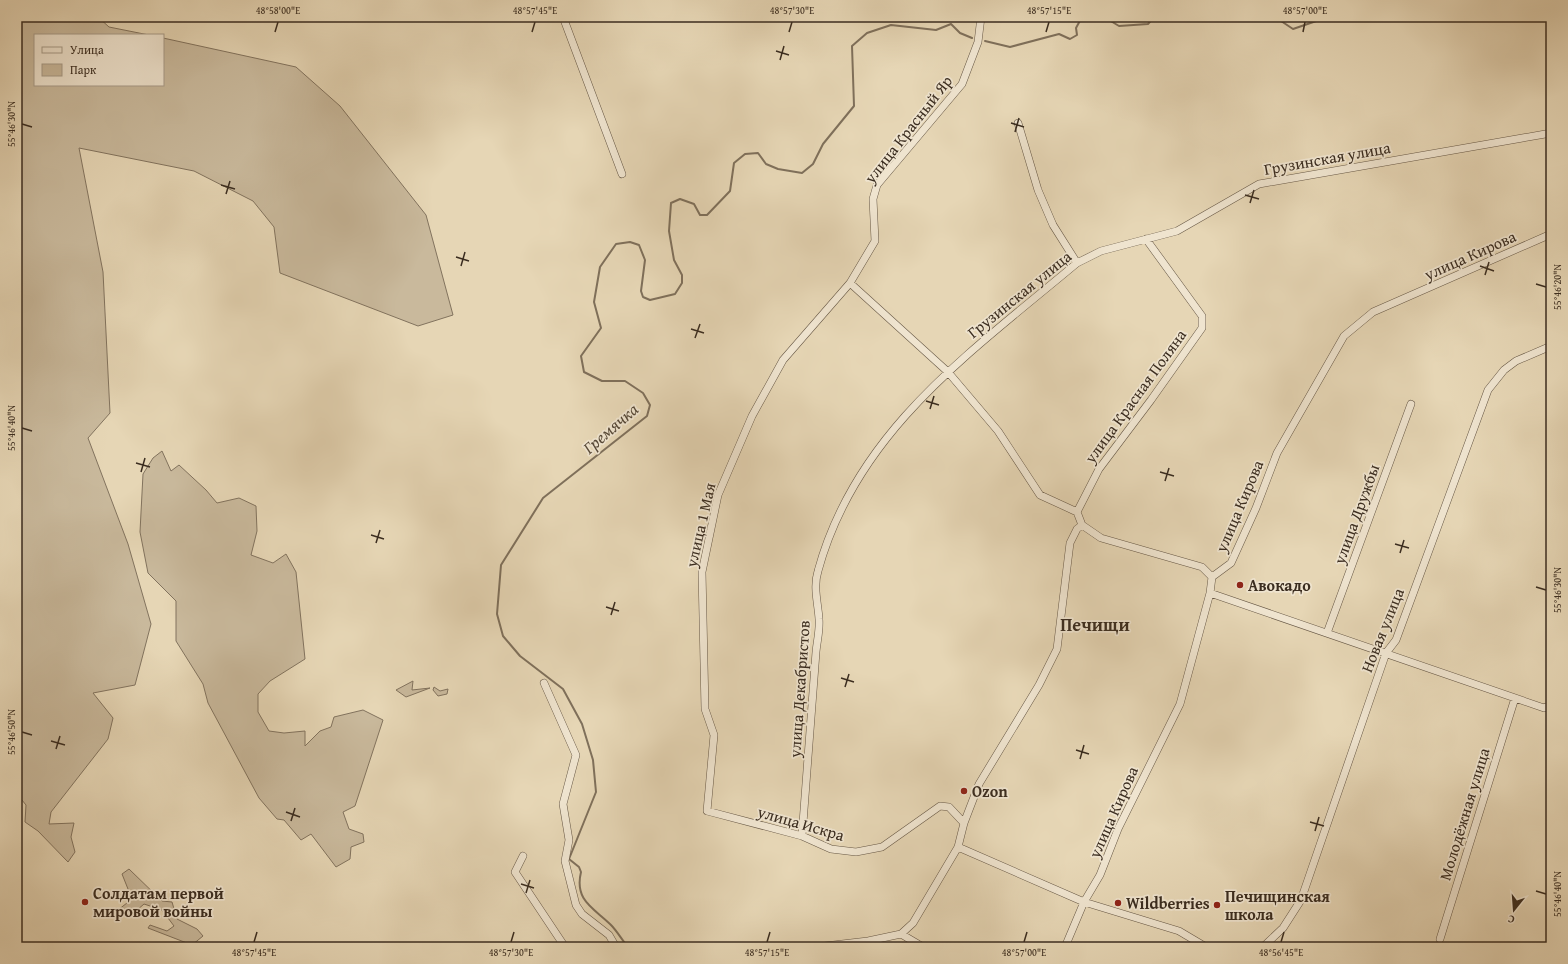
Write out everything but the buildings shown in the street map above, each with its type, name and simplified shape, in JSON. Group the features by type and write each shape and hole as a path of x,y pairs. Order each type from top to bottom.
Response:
{"street":[{"path":"563,17 622,174"},
{"name":"улица Красный Яр","path":"850,283 876,241 873,198 878,185 957,90 965,78 978,42 981,17"},
{"path":"1018,123 1038,190 1053,225 1077,263"},
{"name":"Грузинская улица","path":"948,372 1077,263 1102,251 1176,231 1260,184 1551,133"},
{"name":"улица Кирова","path":"1065,947 1084,902 1100,875 1118,829 1180,704 1210,593 1212,577 1231,563 1256,508 1277,453 1344,336 1373,312 1551,234"},
{"name":"улица Красная Поляна","path":"1076,512 1099,469 1151,400 1202,328 1202,316 1146,239"},
{"path":"850,283 948,372 998,431 1040,495 1076,512 1082,525 1101,538 1202,567 1212,577"},
{"name":"улица 1 Мая","path":"707,811 714,736 705,709 702,572 718,495 752,416 783,360 850,283"},
{"name":"Новая улица","path":"1263,947 1283,928 1301,900 1386,653 1396,640 1488,390 1504,370 1516,360 1551,346"},
{"name":"улица Декабристов","path":"802,836 819,628 816,597 817,573 828,539 842,506 879,445 895,425 948,372"},
{"name":"улица Дружбы","path":"1327,633 1411,404"},
{"path":"816,947 868,941 901,934 913,923 958,847 964,822 979,784 1039,685 1056,649 1070,543 1077,529 1082,525"},
{"path":"1210,593 1544,708 1551,705"},
{"path":"544,682 576,754 563,804 569,840 565,861 576,905 582,914 609,936 616,947"},
{"name":"Молодёжная улица","path":"1440,939 1516,698"},
{"name":"улица Искра","path":"707,811 802,836 831,849 856,852 882,847 940,806 949,807 964,822"},
{"path":"958,847 1084,902 1178,931 1206,947"},
{"path":"523,856 515,872 565,947"},
{"path":"901,934 923,947"}],"green space":[{"path":"17,17 98,17 109,27 144,34 34,34 34,86 164,86 164,38 296,67 340,106 426,215 453,315 418,326 280,273 274,227 253,201 194,171 79,148 103,272 110,413 88,438 128,544 151,624 135,685 93,693 113,718 108,739 51,812 49,824 74,823 71,837 75,852 68,862 38,831 25,822 26,805 17,794 17,614 19,611 17,607"},
{"path":"162,451 171,471 179,465 206,490 217,503 239,498 256,506 257,531 251,555 273,563 286,554 296,572 305,659 270,681 258,694 258,712 269,731 284,733 305,731 305,746 320,731 331,727 334,717 363,710 383,720 355,806 343,812 349,829 363,834 364,842 351,847 350,859 336,867 311,834 301,840 284,820 277,819 259,798 208,703 203,684 176,641 176,601 148,573 140,532 143,474 153,458"},
{"path":"413,681 412,690 430,688 406,697 396,690"},
{"path":"434,687 440,691 448,689 447,694 438,696 433,690"},
{"path":"129,869 162,901 172,902 177,919 197,929 203,936 192,945 148,928 150,925 167,931 174,926 162,910 144,904 129,917 118,910 132,899 122,874"}],"waterway":[{"name":"Гремячка","path":"985,41 1010,47 1059,34 1070,39 1077,35 1076,28 1082,17"},
{"name":"Гремячка","path":"1104,17 1119,26 1148,24 1154,17"},
{"name":"Гремячка","path":"1275,17 1293,29 1328,17"},
{"name":"Гремячка","path":"1337,17 1373,20 1374,17"},
{"name":"Гремячка","path":"628,947 613,927 587,903 580,890 581,872 579,867 569,859 596,792 593,760 582,724 563,689 520,656 503,636 497,614 501,565 543,498 647,416 650,405 643,393 625,381 602,381 584,372 581,356 601,328 594,302 600,267 616,244 630,242 639,245 645,260 641,291 643,297 650,300 675,294 682,283 682,275 674,260 669,231 671,203 680,199 694,204 700,215 707,215 730,191 734,163 745,154 758,153 766,164 778,169 802,173 813,164 823,144 854,106 852,46 867,33 891,25 936,30 951,24 960,33 972,38"}],"place":[{"name":"Авокадо","path":"1240,585"},
{"name":"Ozon","path":"964,791"},
{"name":"Солдатам первой мировой войны","path":"85,902"},
{"name":"Wildberries","path":"1118,903"},
{"name":"Печищинская школа","path":"1217,905"}],"district":[{"name":"Печищи","path":"1095,624"}]}
